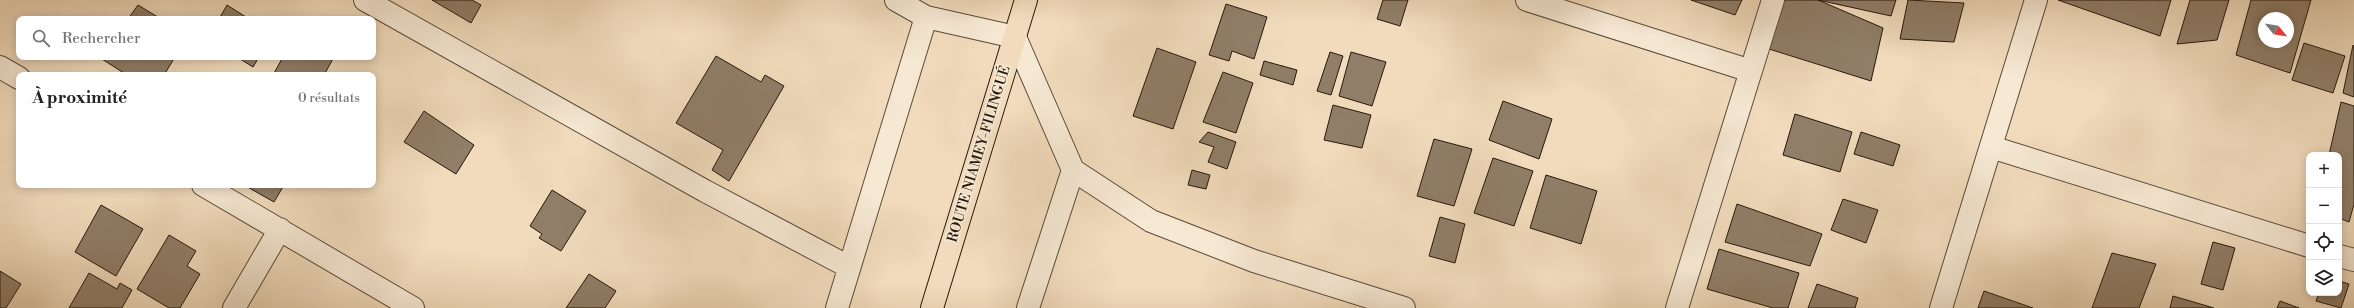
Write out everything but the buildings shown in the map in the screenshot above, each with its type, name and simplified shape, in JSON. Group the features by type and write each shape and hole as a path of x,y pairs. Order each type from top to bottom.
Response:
{"main road":[{"name":"ROUTE NIAMEY-FILINGUÉ","path":"932,308 1026,0"}],"street":[{"path":"365,0 705,191 849,267"},
{"path":"896,0 926,17 1015,36 1073,170 1151,221 1254,261 1404,308"},
{"path":"1527,0 1751,71"},
{"path":"1677,308 1773,0"},
{"path":"1941,308 2036,0"},
{"path":"837,308 926,17"},
{"path":"0,67 16,76"},
{"path":"1991,147 2306,245"},
{"path":"1028,308 1073,170"},
{"path":"208,188 413,308"},
{"path":"234,308 280,229"},
{"path":"2342,257 2354,260"}]}
